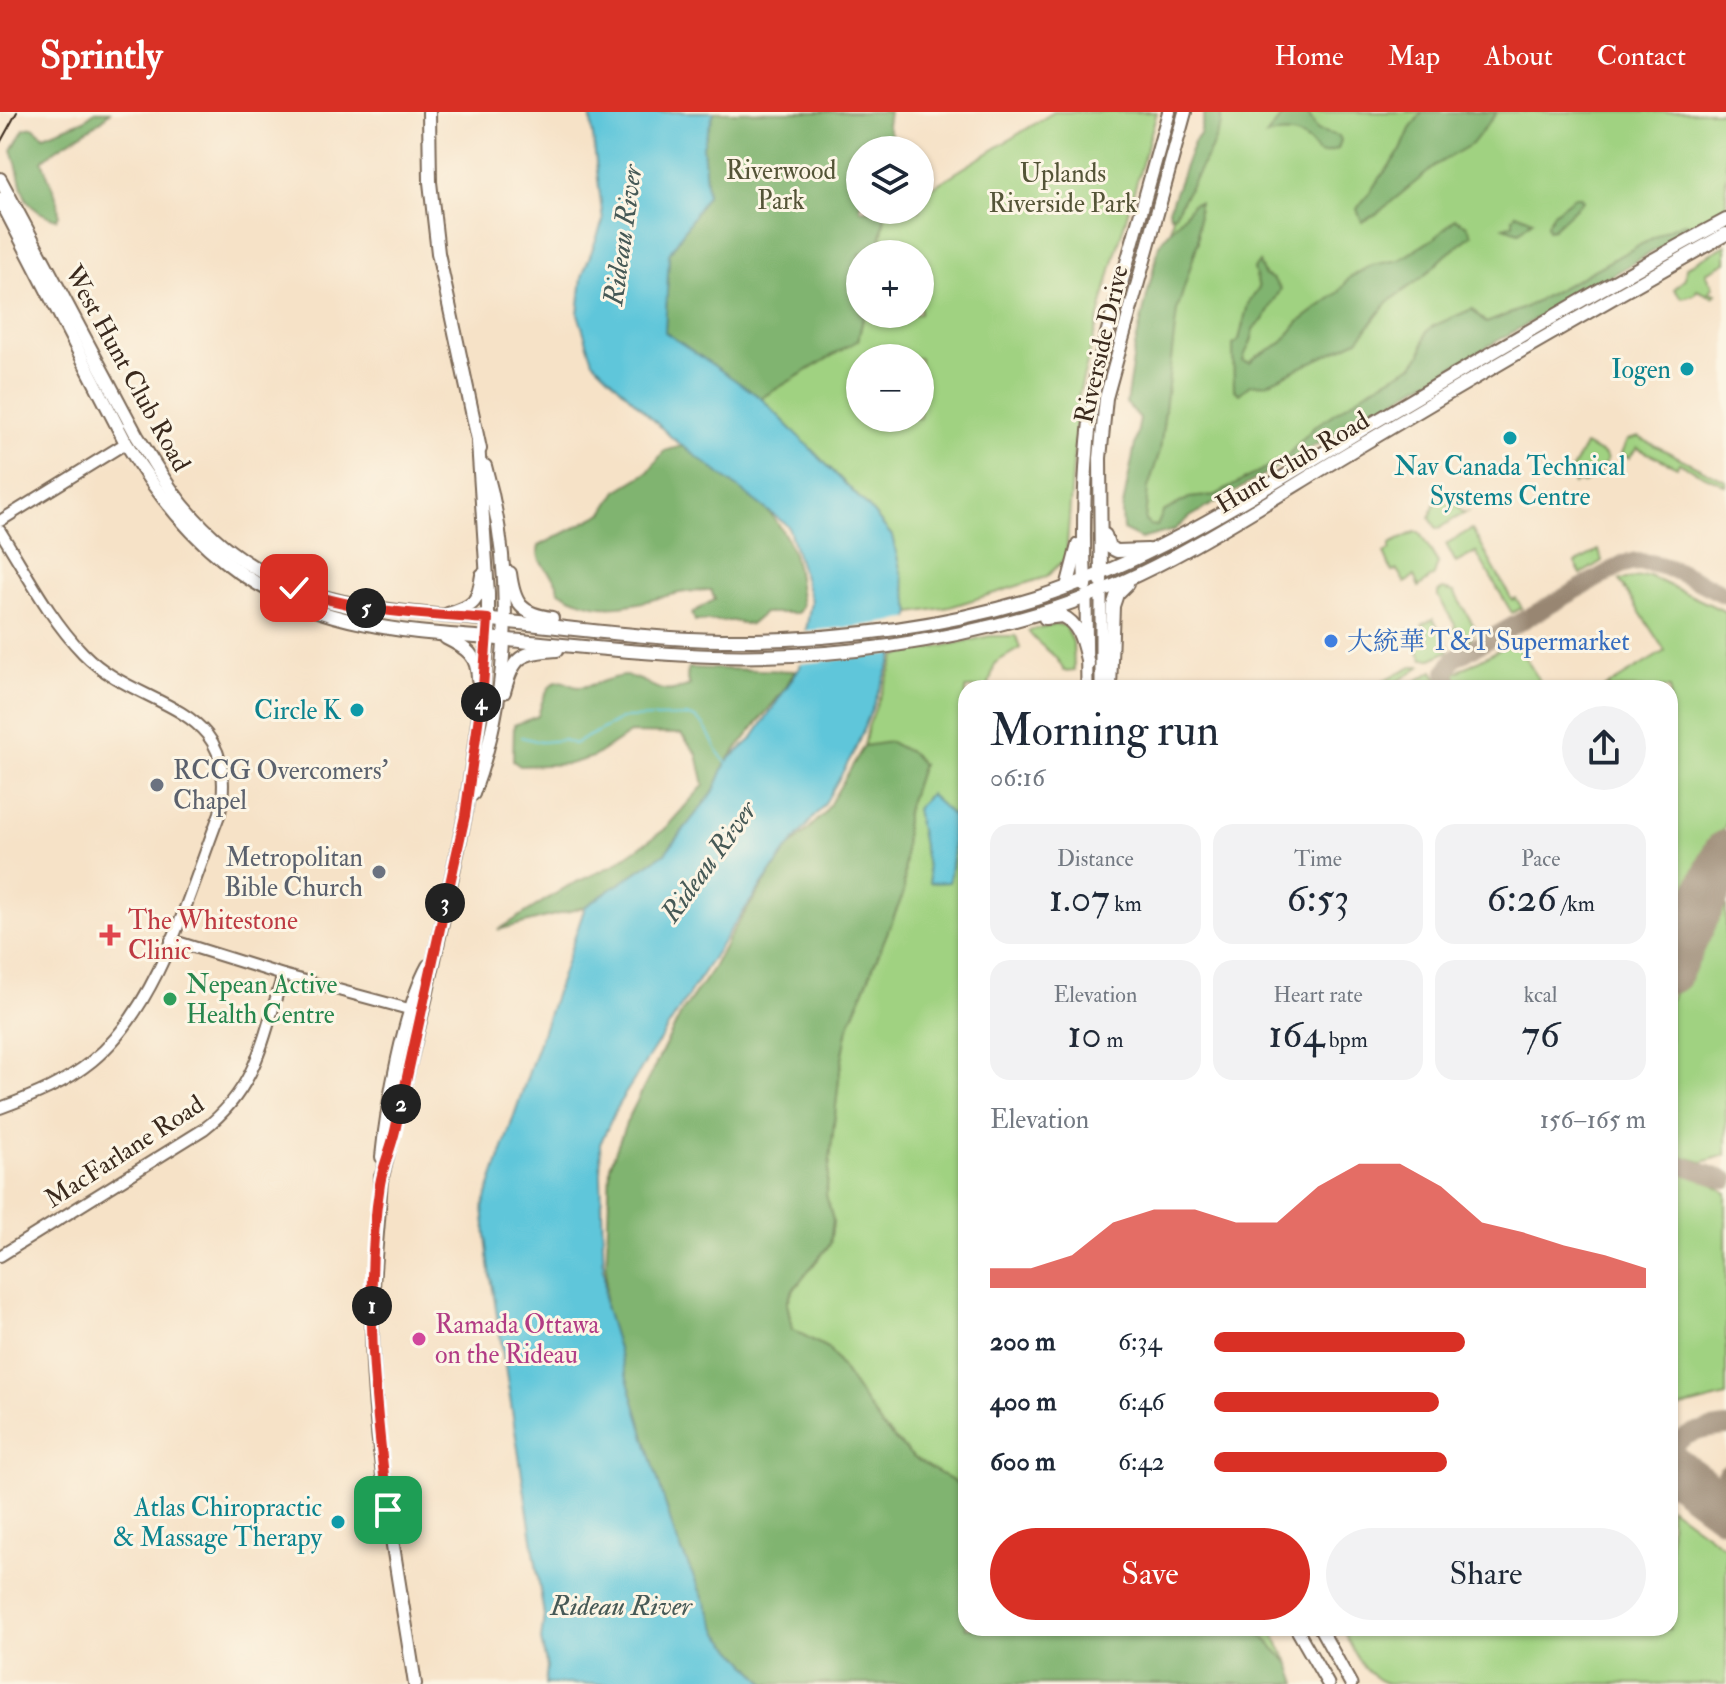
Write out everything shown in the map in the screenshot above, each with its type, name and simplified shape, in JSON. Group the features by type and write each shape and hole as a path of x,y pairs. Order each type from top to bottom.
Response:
{"main road":[{"path":"429,112 435,239 513,593 522,608 538,616 675,637"},
{"name":"Riverside Drive","path":"1087,680 1083,518 1087,432 1098,366 1169,112"},
{"name":"Riverside Drive","path":"1101,680 1100,458 1106,398 1185,112"},
{"name":"West Hunt Club Road","path":"0,179 35,255 156,491 180,521 213,553 253,581 297,603 346,620 439,634 730,656 850,650"},
{"name":"West Hunt Club Road","path":"0,199 35,255"},
{"name":"Hunt Club Road","path":"850,650 916,641 1015,620 1132,579 1223,529 1296,477 1540,325 1726,220"},
{"name":"Hunt Club Road","path":"853,634 970,614 1034,598 1101,574 1296,477 1726,234"},
{"name":"West Hunt Club Road","path":"132,440 186,509 225,547 257,570 326,600 376,610 675,637 733,640 853,634"},
{"path":"477,715 488,638 478,442"},
{"path":"1101,511 1111,549 1155,549"},
{"path":"1067,587 1074,568 1083,518"},
{"path":"415,1684 375,1403 372,1315 381,1181 395,1131 417,1011 465,816 493,722 504,621 498,520"},
{"path":"440,616 467,607 478,598 486,552"},
{"path":"1110,680 1113,606 1117,594 1132,579"},
{"path":"1015,620 1067,618 1080,634 1088,664"},
{"path":"439,634 460,645 476,660 477,715 465,816"},
{"path":"493,722 513,665 527,653 614,649"},
{"path":"476,729 484,733 489,741"},
{"path":"1301,1636 1328,1684"},
{"path":"1324,1636 1351,1684"}],"street":[{"path":"0,521 132,440"},
{"path":"0,531 59,624 84,654 113,678 192,718 212,742 219,757 224,794 220,813 171,940 139,1008 108,1047 68,1078 0,1108"},
{"path":"171,940 283,975 417,1011"},
{"name":"MacFarlane Road","path":"0,1256 204,1129 223,1114 242,1092 253,1070 283,975"}],"green space":[{"path":"95,112 110,112 42,161 58,202 59,215 56,219 43,214 33,207 23,192 12,150 24,129 33,127 44,136 84,120"},
{"name":"Riverwood Park","path":"714,112 889,112 887,125 892,136 846,136 846,224 883,224 881,240 846,240 846,328 861,328 858,340 846,344 846,347 761,398 665,332 669,254 707,195 703,146"},
{"name":"Uplands Riverside Park","path":"1054,112 1157,112 1078,398 1066,558 1046,577 950,607 911,613 892,536 870,509 761,398 846,347 846,432 934,432 934,344 851,344 858,340 861,328 934,328 934,240 881,240 883,224 934,224 934,186"},
{"path":"1205,112 1221,112 1221,125 1175,214 1170,215 1169,209 1194,142 1200,134"},
{"path":"1209,112 1726,112 1726,206 1161,528 1131,530 1173,214"},
{"path":"1285,112 1307,112 1317,130 1339,136 1338,149 1323,154 1317,152 1307,140 1295,135 1266,136"},
{"path":"1422,112 1497,112 1472,144 1439,163 1362,222 1357,209 1401,150"},
{"path":"1574,197 1581,197 1583,201 1553,229 1548,230 1547,224 1554,213"},
{"path":"1199,202 1198,242 1177,311 1160,451 1148,488 1145,521 1157,526 1163,512 1189,498 1216,495 1286,457 1314,427 1373,387 1413,365 1421,354 1426,332 1433,326 1472,309 1486,323 1522,309 1671,228 1690,224 1689,231 1190,517 1174,530 1141,539 1123,530 1122,511 1140,419 1126,403 1135,347 1159,245 1192,204"},
{"path":"1516,213 1533,220 1519,232 1504,227 1513,224"},
{"path":"1455,219 1467,225 1472,235 1387,303 1358,340 1266,384 1250,385 1239,394 1234,389 1233,345 1239,340 1248,304 1259,288 1254,269 1259,262 1264,275 1273,279 1281,289 1263,320 1253,329 1243,361 1250,363 1282,343 1299,322 1339,292 1350,277 1372,265 1399,260 1436,237"},
{"path":"1726,245 1726,262 1706,273 1713,287 1709,292 1716,294 1713,297 1697,290 1694,295 1682,298 1674,289 1685,279 1686,267"},
{"path":"1638,437 1726,481 1726,486 1679,463 1677,467 1637,448 1629,458 1621,454 1627,440"},
{"path":"1585,445 1605,455 1607,460 1600,472 1584,483 1578,481 1574,484 1569,474"},
{"path":"682,446 746,490 761,503 784,533 797,571 802,606 798,613 764,613 750,625 733,621 695,621 692,613 715,599 711,590 691,591 618,606 580,601 559,591 539,559 539,546 603,513 617,491 648,472 664,451"},
{"path":"1451,494 1462,512 1467,512 1437,529 1430,518 1434,505"},
{"path":"1472,529 1512,600 1516,598 1522,608 1512,613 1476,552 1456,563 1446,544"},
{"path":"1419,532 1438,563 1434,575 1419,587 1414,576 1405,583 1397,570 1392,572 1384,553 1390,550 1390,544"},
{"path":"1599,550 1602,561 1581,574 1575,563"},
{"path":"1649,576 1726,612 1726,824 1678,924 1678,680 1617,680 1665,651 1619,580"},
{"path":"1443,589 1454,592 1474,626 1471,638 1461,644 1454,633 1455,625 1438,596"},
{"path":"1433,619 1449,647 1448,651 1432,659 1423,659 1407,632 1413,629 1419,641 1423,642 1428,639 1422,625"},
{"path":"1055,624 1065,626 1073,642 1074,670 1064,671 1056,658 1028,631"},
{"path":"990,636 1016,636 1020,648 995,663 990,680 958,680 958,1484 914,1458 883,1428 829,1349 793,1330 787,1303 830,1244 833,1220 826,1195 840,1070 848,1028 904,892 906,813 922,764 889,748 864,746 868,727 896,656"},
{"path":"1515,641 1539,680 1454,680 1455,673"},
{"path":"1412,666 1421,666 1400,680 1385,680"},
{"path":"688,668 795,671 784,690 726,762 714,791 665,853 585,907 498,930 568,886 612,866 664,830 704,785 697,754 681,734 630,733 593,757 569,764 520,766 513,761 514,725 538,716 545,694 557,682 585,687 626,676 659,689 671,690 690,685"},
{"path":"1433,671 1438,680 1418,680"},
{"path":"890,742 913,754 922,764 906,813 904,892 848,1028 840,1070 826,1195 833,1220 830,1244 792,1291 787,1303 792,1329 829,1349 883,1428 914,1458 958,1484 958,1636 1262,1636 1290,1664 1297,1684 766,1684 720,1635 675,1536 605,1306 610,1166 627,1121 681,1014 785,852 824,814 864,746"},
{"path":"1726,882 1726,1155 1702,1162 1678,1155 1678,984"},
{"path":"1678,1169 1703,1177 1726,1193 1726,1396 1678,1409"},
{"path":"1678,1513 1726,1548 1726,1684 1386,1683 1371,1674 1354,1653 1346,1636 1678,1636"},
{"path":"1262,1636 1274,1636 1290,1664"}],"water":[{"name":"Rideau River","path":"590,112 714,112 703,146 707,195 669,254 665,332 761,398 870,509 892,536 911,613 855,750 824,805 785,852 731,929 618,1105 600,1144 605,1306 675,1536 720,1635 766,1684 545,1684 547,1668 541,1640 544,1615 489,1264 483,1207 585,907 665,853 714,791 726,762 752,739 800,667 811,601 788,526 671,437 593,361 578,314 582,277 603,221"},
{"path":"929,794 953,816 949,882 930,883 916,809"}],"pier":[{"path":"913,618 899,653 797,664 802,631"}],"waterway":[{"path":"521,737 541,742 564,740 574,744 623,718 689,716 702,723 726,762"}],"taxiway":[{"path":"1448,680 1446,672 1454,659 1623,564 1636,562 1663,566 1726,595"},
{"path":"1678,1164 1726,1180"},
{"path":"1678,1442 1688,1435 1726,1427"},
{"path":"1726,1473 1726,1492"},
{"path":"1678,1489 1711,1499 1726,1509"}],"runway":[{"path":"1678,954 1726,853"},
{"path":"1678,1473 1726,1508"}],"railway":[{"path":"0,143 17,112"}],"place":[{"name":"Iogen","path":"1687,369"},
{"name":"Nav Canada Technical Systems Centre","path":"1510,438"},
{"name":"大統華 T&T Supermarket","path":"1331,641"},
{"name":"Circle K","path":"357,710"},
{"name":"RCCG Overcomers' Chapel","path":"157,785"},
{"name":"Metropolitan Bible Church","path":"379,872"},
{"name":"The Whitestone Clinic","path":"110,935"},
{"name":"Nepean Active Health Centre","path":"170,999"},
{"name":"Ramada Ottawa on the Rideau","path":"419,1339"},
{"name":"Atlas Chiropractic & Massage Therapy","path":"338,1522"}],"route":[{"path":"294,588 326,600 376,610 488,619 483,687 465,816 427,992 381,1181 372,1326 375,1403 388,1510"}]}
